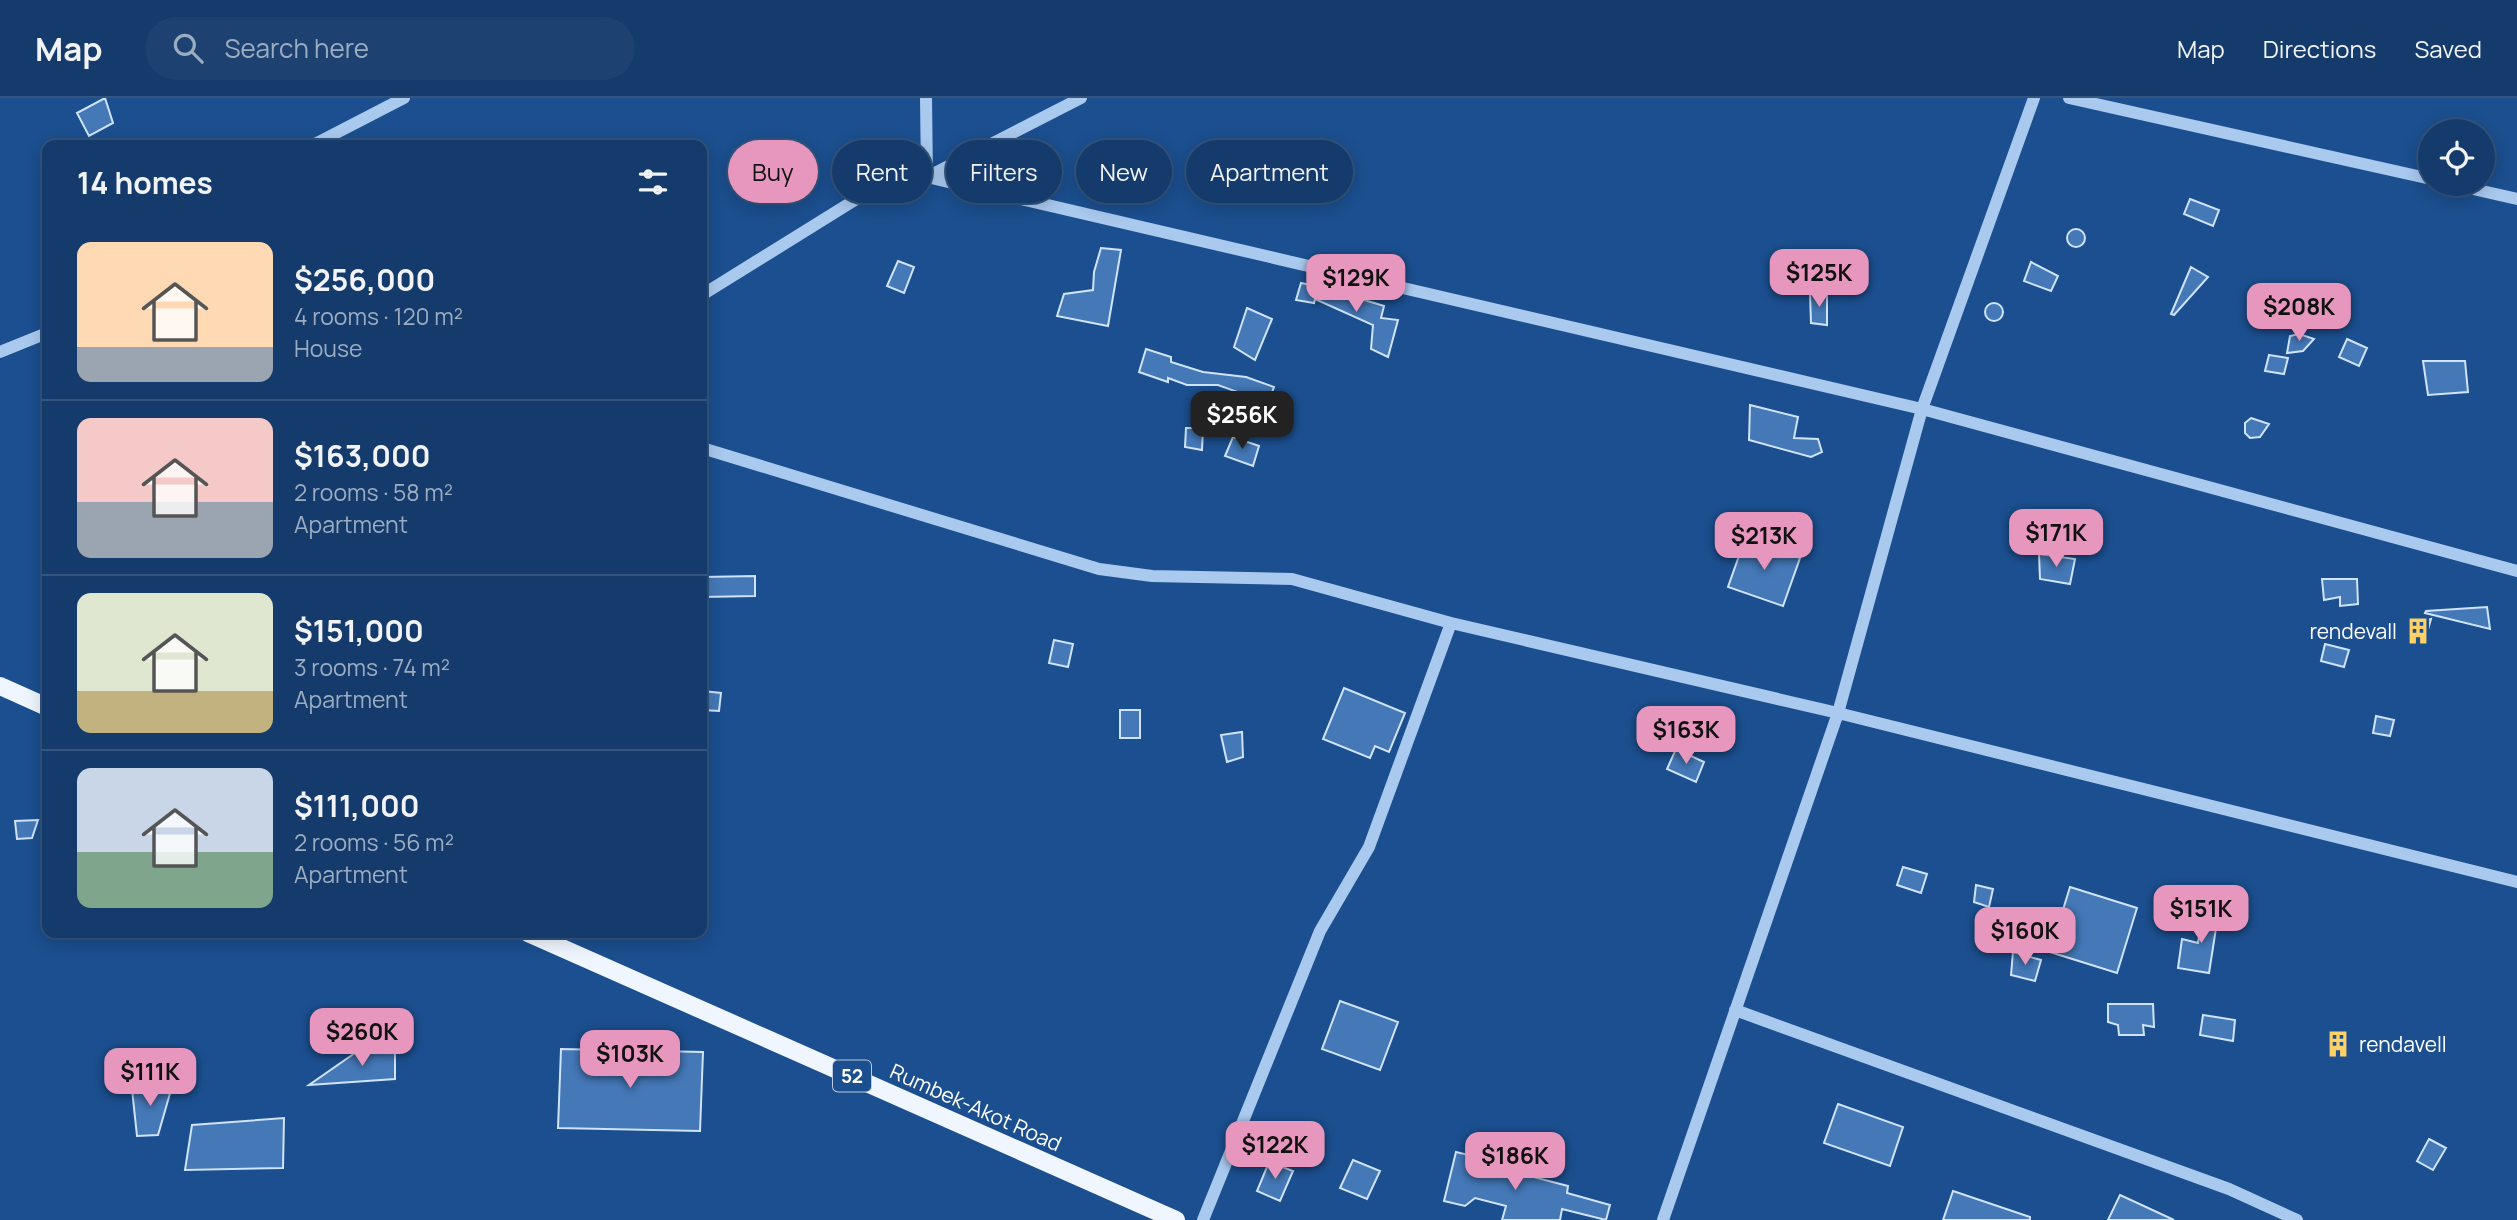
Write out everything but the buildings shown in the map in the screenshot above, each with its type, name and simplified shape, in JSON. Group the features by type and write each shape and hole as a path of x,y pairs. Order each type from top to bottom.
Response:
{"main road":[{"path":"0,686 42,705"},
{"name":"Rumbek-Akot Road","path":"539,938 1176,1220"}],"street":[{"path":"323,140 404,98"},
{"path":"926,98 927,140"},
{"path":"932,174 1081,98"},
{"path":"1663,1220 1838,713 1922,410 2034,98"},
{"path":"2069,98 2418,176"},
{"path":"932,178 1922,410 2517,570"},
{"path":"2495,194 2517,199"},
{"path":"707,292 851,203"},
{"path":"0,352 42,335"},
{"path":"707,450 1099,569 1153,576 1292,579 1451,623 1838,713 2517,882"},
{"path":"1203,1220 1321,932 1369,847 1451,623"},
{"path":"1735,1010 2229,1189 2297,1220"}],"place":[{"name":"rendevall","path":"2418,631"},
{"name":"rendavell","path":"2338,1044"}]}
